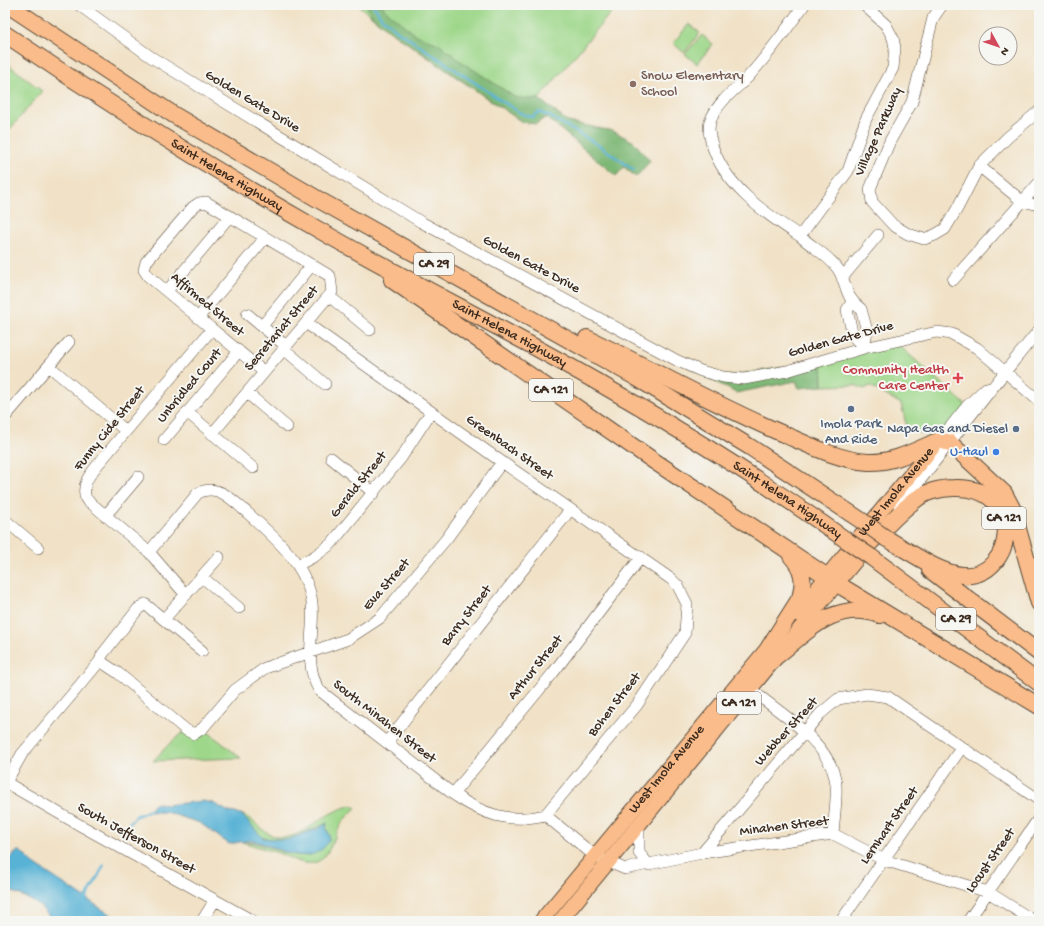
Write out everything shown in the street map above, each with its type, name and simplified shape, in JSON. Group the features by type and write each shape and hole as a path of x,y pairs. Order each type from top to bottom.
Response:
{"highway":[{"name":"Saint Helena Highway","path":"8,5 174,115 350,217 666,394 862,521 1039,653"},
{"name":"Saint Helena Highway","path":"5,34 159,135 321,232 542,351 651,413 768,486 846,540 870,550 1039,683"},
{"path":"350,217 718,405 813,447 852,460 881,461 904,456 945,442 993,482 1007,498 1017,521 1039,603"},
{"name":"CA 121","path":"321,232 781,546 794,559 801,570 804,584 800,598 774,651"},
{"name":"CA 121","path":"870,550 914,500 929,493 947,488 967,488 984,493 996,503 1003,514 1006,524 1003,547 996,561 987,568 972,575 956,574 943,570 887,539"},
{"path":"781,546 832,580 1039,706"},
{"path":"774,651 830,615 853,609 874,612 904,624"}],"main road":[{"name":"West Imola Avenue","path":"541,921 595,856 774,651 945,442"},
{"name":"West Imola Avenue","path":"832,580 870,550"},
{"name":"West Imola Avenue","path":"560,921 750,689 774,651"}],"street":[{"name":"Golden Gate Drive","path":"79,5 152,57 421,222 678,361 701,371 723,377 744,379 758,377 787,371 864,348 937,332 952,334 977,348 1039,401"},
{"path":"804,5 773,48 747,78 722,100 711,119 709,134 715,157 731,179 750,199 770,216 800,236 825,256 838,269 852,302 861,309 866,331 864,348"},
{"path":"800,236 848,171 866,119 893,68 895,48 893,38 886,25 864,5"},
{"name":"Village Parkway","path":"942,5 933,18 912,102 890,141 870,189 872,202 893,225 908,234 924,239 945,229 979,166 1008,137 1039,111"},
{"path":"979,166 1022,200 1039,205"},
{"path":"953,280 1022,200 1039,183"},
{"name":"Secretariat Street","path":"148,276 144,270 146,262 193,207 199,203 206,202 330,276 332,292 212,434"},
{"path":"167,291 229,217"},
{"path":"842,278 878,235"},
{"path":"198,318 265,238"},
{"path":"262,326 312,265"},
{"name":"Affirmed Street","path":"148,276 264,372"},
{"path":"329,296 370,330"},
{"path":"248,314 325,384"},
{"name":"Greenbach Street","path":"306,323 570,510 641,557 671,579 681,590 687,604"},
{"name":"Funny Cide Street","path":"186,595 149,552 86,500 83,491 87,479 212,329"},
{"name":"West Imola Avenue","path":"870,550 945,442 1039,330"},
{"path":"5,417 69,342"},
{"name":"Unbridled Court","path":"164,440 239,351"},
{"path":"49,366 126,431"},
{"path":"247,393 288,427"},
{"path":"188,412 212,434 254,468"},
{"name":"Gerald Street","path":"298,565 315,556 330,544 374,493 401,458 431,412"},
{"path":"331,458 374,493"},
{"name":"Eva Street","path":"100,661 118,673 186,730 194,734 204,728 235,690 265,668 348,639 380,618 447,538 502,462"},
{"path":"105,516 138,476"},
{"name":"South Minahen Street","path":"149,552 198,493 205,490 217,490 237,504 262,526 298,565 307,584 312,603 310,667 313,680 319,690 452,794 471,807 485,814 501,818 534,818 545,815"},
{"name":"Barry Street","path":"387,742 570,510"},
{"path":"5,520 38,548"},
{"path":"164,619 219,557"},
{"name":"Arthur Street","path":"452,794 553,673 641,557"},
{"path":"202,577 239,608"},
{"path":"5,783 22,754 100,661 106,649 138,609 145,604 202,651"},
{"name":"Bohen Street","path":"545,815 637,705 675,650 685,633 687,604"},
{"path":"750,689 805,733 822,749 834,772 836,784 833,834"},
{"name":"Webber Street","path":"702,853 820,714 838,699 867,694 888,697 1039,800"},
{"name":"Lernhart Street","path":"841,921 962,747"},
{"name":"South Jefferson Street","path":"5,783 253,921"},
{"path":"545,815 595,856"},
{"name":"Locust Street","path":"968,921 1039,818"},
{"path":"638,826 639,853 648,865"},
{"name":"Minahen Street","path":"595,856 608,863 625,869 702,853 833,834 884,860 988,892 1034,921"},
{"path":"202,921 215,900"}],"green space":[{"path":"358,5 617,5 539,99 501,108 387,29"},
{"path":"367,5 382,5 385,10 416,35 441,45 459,60 516,98 539,99 568,122 613,131 634,142 650,161 636,177 624,167 616,176 546,117 536,124 522,122 387,29 371,15"},
{"path":"689,24 700,33 684,53 673,43"},
{"path":"702,35 713,44 697,64 685,54"},
{"path":"5,62 42,91 5,135"},
{"path":"894,341 967,406 940,440 907,428 901,404 870,386 864,389 855,385 823,386 822,361"},
{"path":"678,361 723,377 822,361 823,386 799,388 796,381 736,393"},
{"path":"203,728 241,758 153,761 170,743 186,730"},
{"path":"351,805 356,808 342,823 330,848 325,856 319,861 313,863 299,862 278,853 242,842 260,844 297,855 315,853 327,823 287,840 262,838 241,814 246,816 269,834 288,837 295,835 322,818"}],"water":[{"path":"203,801 213,803 229,812 241,814 263,838 287,840 319,828 327,823 326,828 329,835 329,841 318,852 309,855 291,854 253,841 229,844 200,823 166,812 152,812 150,809 154,804 159,803 166,805"},
{"path":"19,850 34,864 120,921 51,921 43,909 25,897 5,888 5,862"}],"waterway":[{"path":"373,5 382,18 399,32 520,113 532,117 539,112 549,116 600,146 634,170"},
{"path":"124,829 136,816 151,810"},
{"path":"86,899 104,865"}],"place":[{"name":"Snow Elementary School","path":"633,84"},
{"name":"Community Health Care Center","path":"958,378"},
{"name":"Imola Park And Ride","path":"851,409"},
{"name":"Napa Gas and Diesel","path":"1016,429"},
{"name":"U-Haul","path":"996,452"}]}
